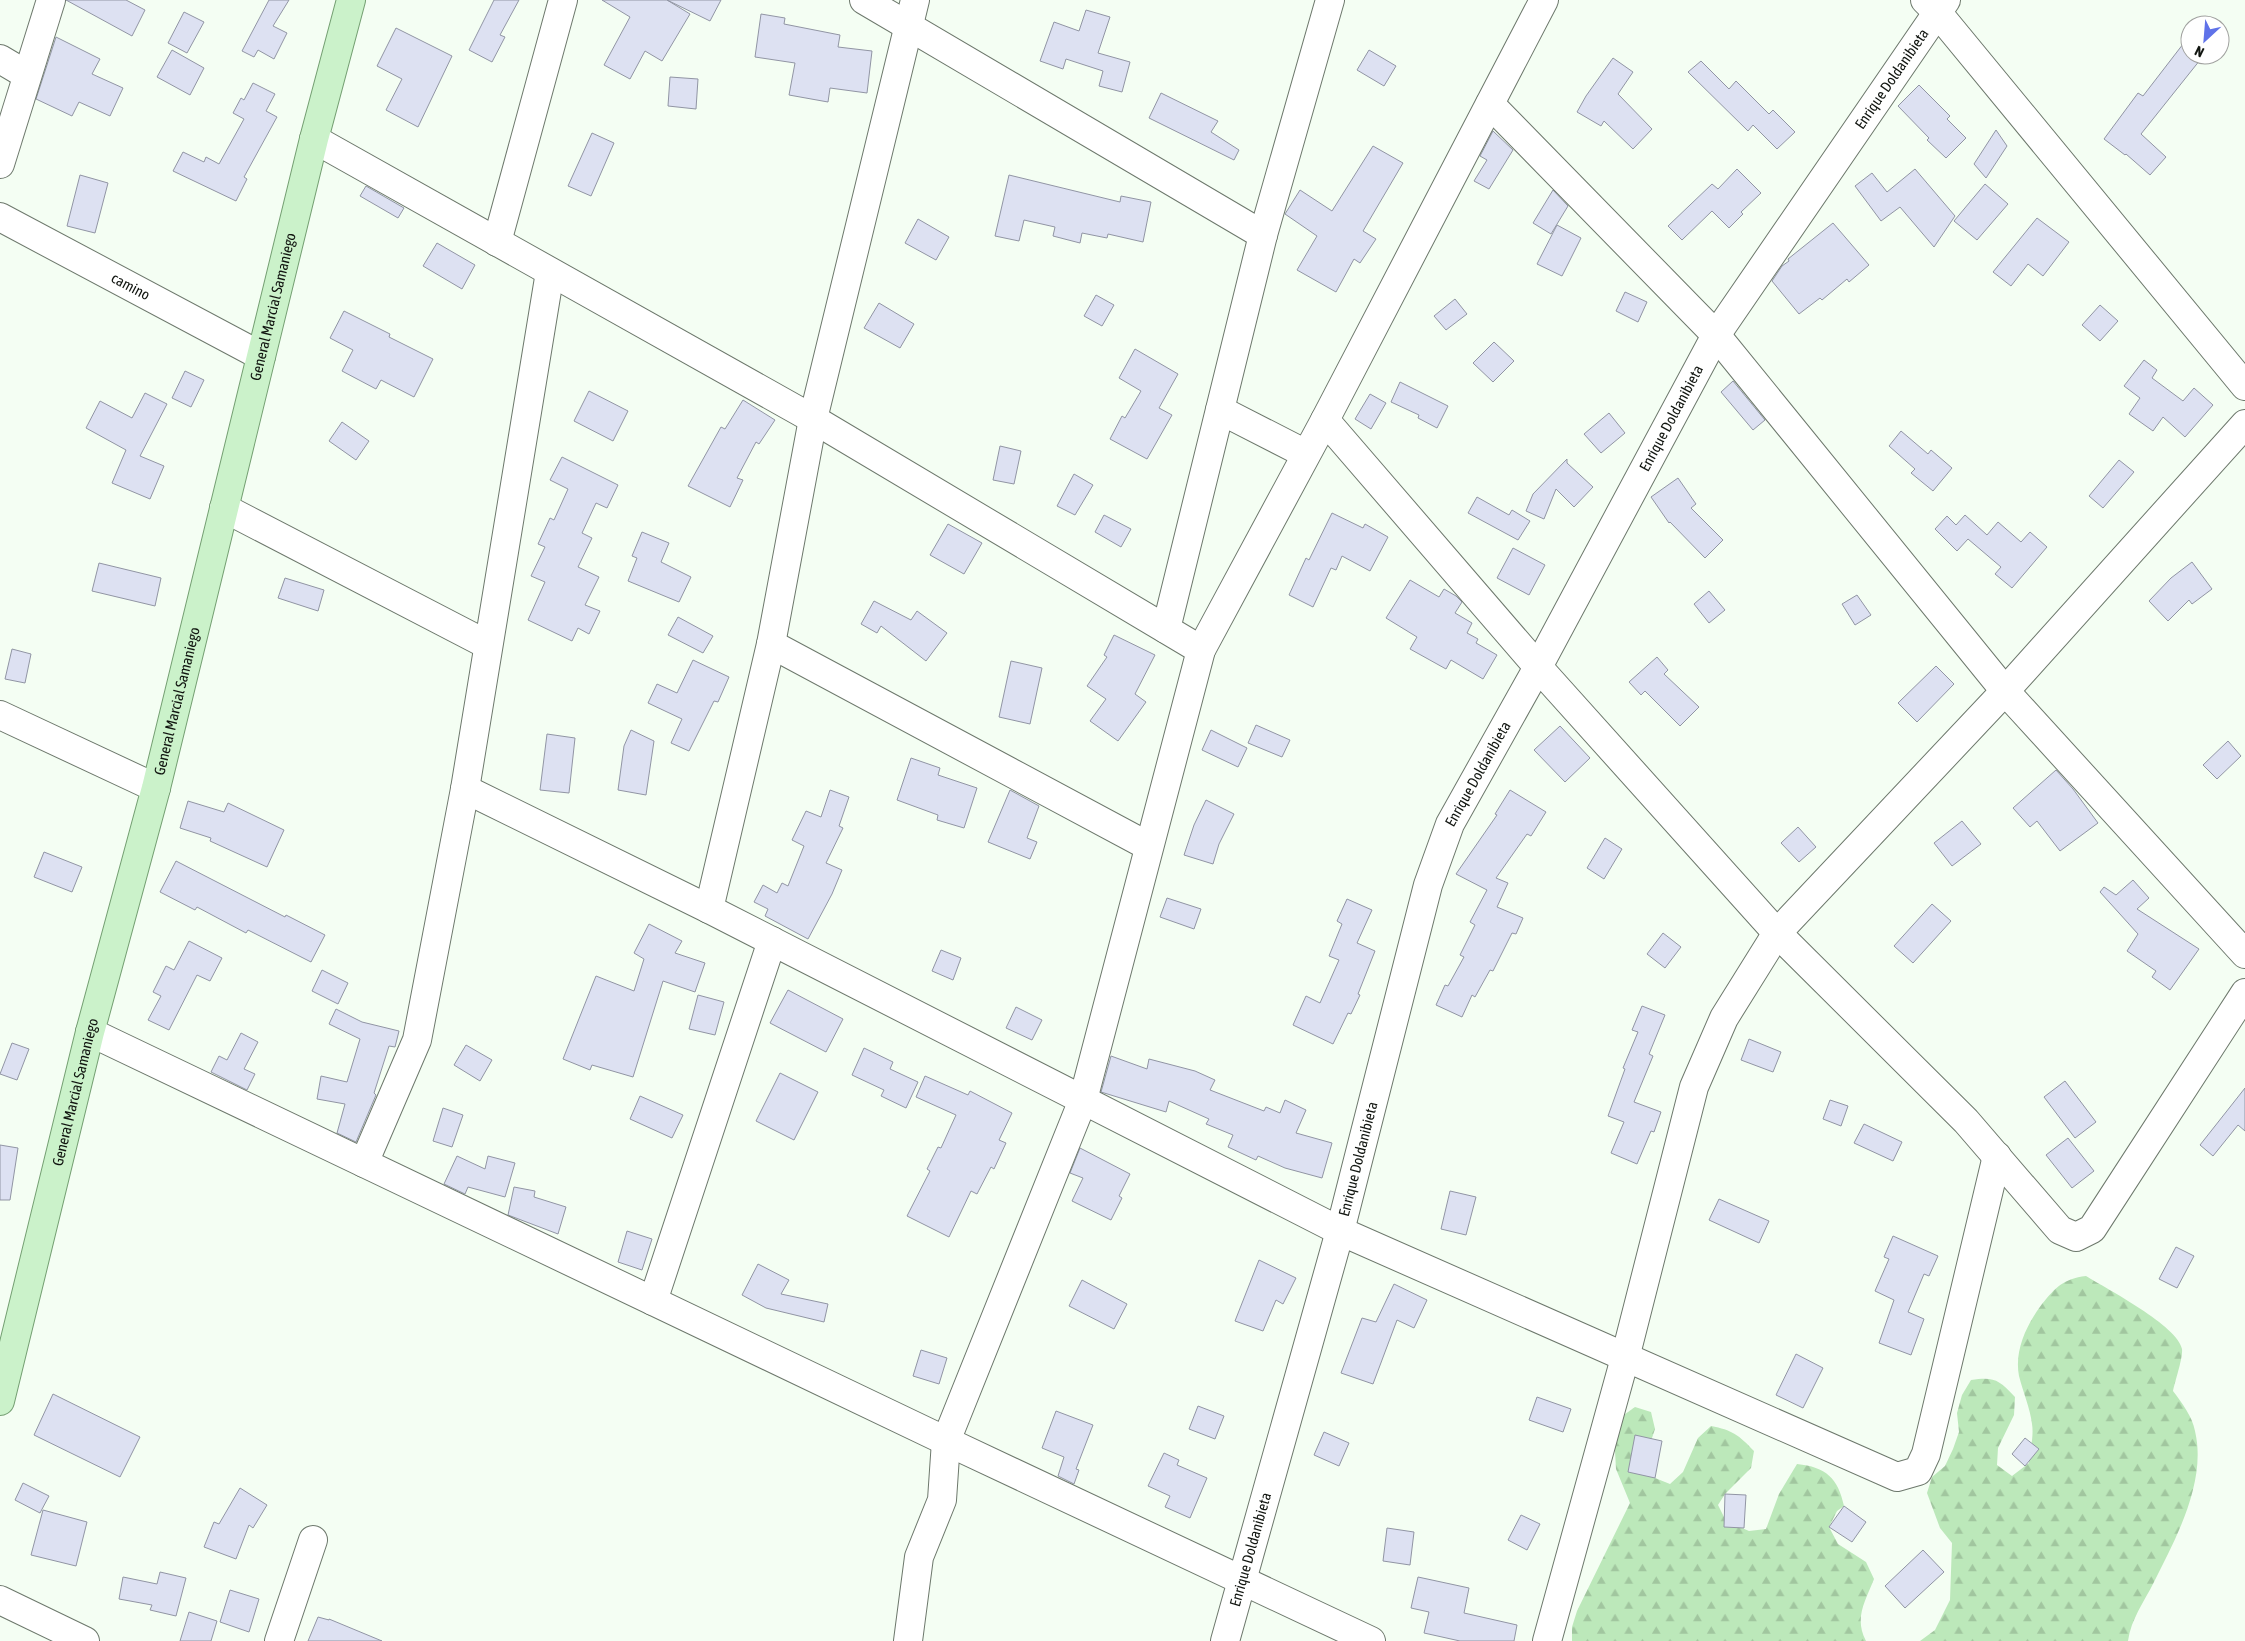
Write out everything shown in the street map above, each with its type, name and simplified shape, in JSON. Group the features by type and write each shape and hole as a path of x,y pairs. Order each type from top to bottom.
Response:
{"main road":[{"name":"General Marcial Samaniego","path":"0,1402 90,1032 156,788 314,140 351,0"}],"street":[{"path":"0,164 51,0"},
{"path":"496,242 563,0"},
{"path":"864,0 911,13 1263,235"},
{"path":"1166,629 1263,235 1330,0"},
{"path":"908,1641 919,1558 942,1500 946,1441 1082,1100 1201,650 1325,420 1544,0"},
{"path":"1936,4 2245,386"},
{"name":"Enrique Doldanibieta","path":"1225,1641 1340,1231 1428,885 1450,824 1538,667 1716,335 1936,4"},
{"path":"708,909 771,644 812,419 911,13"},
{"path":"0,60 27,75"},
{"path":"1490,104 1716,335 2005,691 2245,954"},
{"path":"314,140 812,419 1201,650"},
{"name":"camino","path":"0,217 261,356"},
{"path":"364,1163 417,1040 465,789 550,272"},
{"path":"1220,410 1306,454"},
{"path":"1325,420 1538,667 1776,933 1966,1121 2060,1230 2076,1237 2092,1229 2245,993"},
{"path":"1547,1641 1625,1358 1694,1087 1724,1018 1776,933 2005,691 2245,424"},
{"path":"224,508 488,645"},
{"path":"771,644 1148,846"},
{"path":"0,715 156,788"},
{"path":"465,789 772,941 1340,1231 1897,1477 1918,1471 1926,1454 1997,1156"},
{"path":"653,1300 772,941"},
{"path":"90,1032 1242,1582 1371,1641"},
{"path":"279,1641 313,1540"},
{"path":"0,1600 85,1641"}],"green space":[{"path":"2086,1276 2155,1319 2178,1340 2182,1349 2173,1391 2192,1420 2198,1450 2193,1490 2180,1528 2135,1618 2128,1641 1920,1641 1935,1630 1950,1600 1952,1543 1940,1528 1927,1493 1932,1477 1945,1466 1953,1449 1959,1432 1957,1413 1962,1395 1971,1380 1991,1379 2000,1383 2015,1397 2014,1415 1998,1448 1997,1465 2012,1476 2029,1463 2032,1429 2030,1412 2019,1376 2018,1357 2020,1347 2031,1320 2052,1293 2071,1279"},
{"path":"1635,1407 1651,1412 1655,1429 1650,1444 1655,1478 1670,1484 1683,1472 1698,1438 1711,1426 1735,1434 1754,1451 1751,1468 1725,1494 1718,1505 1726,1521 1749,1531 1766,1529 1779,1494 1797,1464 1823,1471 1834,1481 1844,1506 1837,1511 1829,1527 1838,1544 1866,1562 1874,1579 1864,1603 1861,1617 1861,1625 1866,1641 1572,1641 1572,1627 1577,1611 1630,1503 1616,1469 1614,1433 1621,1417"}],"building":[{"path":"66,0 126,0 145,10 132,36"},
{"path":"269,0 289,0 273,26 287,33 274,59 258,50 254,57 242,51"},
{"path":"494,0 519,0 500,35 505,37 492,62 469,50"},
{"path":"602,0 667,0 690,14 662,61 645,51 630,79 604,65 630,17"},
{"path":"667,0 721,0 710,21"},
{"path":"1086,10 1110,17 1098,53 1130,62 1122,92 1099,86 1103,71 1066,59 1063,69 1040,61 1054,22 1079,31"},
{"path":"184,12 204,22 187,53 168,43"},
{"path":"761,14 785,18 784,24 840,35 838,47 872,51 867,93 830,88 828,102 789,95 795,63 755,57"},
{"path":"396,28 452,56 418,127 386,110 402,79 377,66"},
{"path":"56,37 100,59 92,74 123,88 110,116 79,102 72,116 36,99"},
{"path":"2180,48 2180,65 2196,65 2141,134 2166,157 2150,175 2126,154 2104,139 2138,93 2143,96"},
{"path":"172,50 204,68 190,95 157,77"},
{"path":"1369,50 1396,66 1384,86 1357,70"},
{"path":"1613,58 1633,72 1618,94 1652,129 1633,149 1604,121 1601,126 1577,112"},
{"path":"1701,61 1729,89 1736,81 1769,114 1773,110 1795,132 1777,149 1753,125 1748,131 1688,72"},
{"path":"670,77 698,79 696,109 668,106"},
{"path":"253,83 275,94 266,111 277,117 244,177 247,179 236,201 173,171 183,152 204,162 206,157 219,164 244,119 233,113 241,98 244,100"},
{"path":"1919,85 1950,116 1947,119 1966,138 1946,158 1927,140 1929,138 1898,106"},
{"path":"1161,93 1218,121 1211,132 1239,150 1234,160 1149,118"},
{"path":"1996,130 2007,146 1986,178 1974,164"},
{"path":"1493,131 1513,150 1489,189 1474,181 1487,160 1480,156"},
{"path":"592,133 614,143 591,196 568,186"},
{"path":"1373,146 1403,163 1363,231 1376,239 1360,263 1354,259 1336,292 1297,270 1317,236 1285,214 1300,190 1332,211"},
{"path":"1737,169 1761,193 1741,212 1743,214 1729,228 1712,211 1682,240 1668,226 1712,184 1718,189"},
{"path":"1915,169 1955,216 1934,247 1900,207 1881,221 1855,186 1872,173 1887,192"},
{"path":"80,175 108,183 95,233 67,226"},
{"path":"1009,175 1120,202 1121,196 1151,202 1143,242 1108,234 1107,238 1082,233 1080,243 1053,236 1055,227 1024,220 1019,241 995,236"},
{"path":"1985,184 2008,204 1977,240 1954,221"},
{"path":"366,186 404,208 398,218 360,196"},
{"path":"1553,190 1568,206 1551,234 1533,223"},
{"path":"2037,218 2069,242 2043,276 2028,264 2011,286 1993,272"},
{"path":"918,219 949,237 936,260 905,243"},
{"path":"1833,223 1869,265 1849,282 1847,279 1822,300 1820,298 1799,314 1772,281 1782,266 1789,261 1788,259"},
{"path":"1557,225 1581,238 1562,276 1537,264"},
{"path":"437,243 475,265 462,289 423,266"},
{"path":"1625,292 1647,302 1638,322 1616,311"},
{"path":"1096,295 1114,305 1102,326 1084,316"},
{"path":"1455,299 1467,314 1446,330 1434,316"},
{"path":"879,303 914,324 900,348 864,328"},
{"path":"2100,305 2118,321 2100,341 2082,325"},
{"path":"344,311 390,334 389,337 433,359 414,397 381,380 376,389 342,371 353,350 330,338"},
{"path":"1494,342 1514,361 1493,382 1473,363"},
{"path":"1135,349 1178,374 1159,408 1172,415 1147,459 1110,439 1122,416 1125,418 1141,391 1119,378"},
{"path":"2144,360 2157,370 2152,378 2183,401 2194,388 2213,405 2185,437 2163,417 2153,431 2129,414 2140,398 2124,386"},
{"path":"185,371 204,380 191,407 172,398"},
{"path":"1733,381 1765,420 1753,430 1721,392"},
{"path":"1400,382 1448,406 1437,428 1418,418 1419,415 1391,402"},
{"path":"589,391 628,411 613,441 574,421"},
{"path":"145,393 167,404 140,456 164,466 150,499 112,483 126,450 86,428 100,401 132,418"},
{"path":"1370,394 1386,403 1371,429 1355,419"},
{"path":"743,400 775,420 759,444 756,442 737,478 743,480 730,507 688,486 721,427 725,429"},
{"path":"1609,413 1625,433 1601,453 1584,434"},
{"path":"342,422 369,441 356,460 329,441"},
{"path":"1901,431 1928,454 1931,450 1952,468 1933,491 1911,473 1915,469 1889,446"},
{"path":"1000,446 1021,451 1014,484 993,480"},
{"path":"562,457 618,485 607,508 596,503 582,533 592,538 578,567 599,577 585,605 600,611 589,634 578,628 572,641 528,620 545,582 531,576 545,547 538,544 550,518 554,520 568,489 550,480"},
{"path":"1567,459 1567,463 1593,487 1574,507 1556,489 1544,519 1526,511 1533,494"},
{"path":"2119,460 2134,472 2103,508 2089,496"},
{"path":"1074,474 1093,485 1075,515 1057,506"},
{"path":"1678,478 1696,504 1691,508 1723,540 1705,558 1669,523 1651,497"},
{"path":"1477,497 1509,515 1512,510 1530,521 1518,540 1468,513"},
{"path":"1332,513 1363,528 1365,524 1388,537 1370,571 1342,556 1336,570 1331,568 1313,607 1289,595 1306,558 1309,560"},
{"path":"1104,515 1131,529 1121,547 1095,532"},
{"path":"1965,515 1987,535 1998,522 2021,542 2030,532 2047,547 2012,588 1995,574 2001,567 1968,539 1957,551 1935,529 1947,516 1956,525"},
{"path":"948,524 982,543 964,574 930,555"},
{"path":"642,532 669,543 661,562 691,577 679,602 628,581 637,558 632,556"},
{"path":"1513,548 1545,565 1529,595 1497,578"},
{"path":"2192,562 2212,589 2192,604 2189,600 2168,621 2149,601 2171,578"},
{"path":"99,563 161,578 155,606 92,591"},
{"path":"285,578 324,590 318,611 278,598"},
{"path":"1410,580 1439,597 1444,589 1462,602 1455,613 1472,623 1467,633 1478,639 1476,643 1497,655 1483,679 1451,660 1446,669 1410,649 1417,637 1386,618"},
{"path":"1709,591 1725,610 1709,623 1694,604"},
{"path":"1857,595 1871,615 1855,625 1842,604"},
{"path":"874,601 911,620 917,611 947,633 926,661 881,626 877,633 861,624"},
{"path":"678,617 713,636 703,653 668,635"},
{"path":"1114,635 1155,655 1135,694 1146,702 1118,741 1090,721 1106,699 1087,686 1107,657 1104,655"},
{"path":"12,649 31,654 25,683 5,679"},
{"path":"1657,657 1668,670 1664,674 1699,707 1680,726 1645,691 1641,695 1629,682"},
{"path":"693,660 729,677 718,702 714,701 689,751 671,743 682,719 648,703 657,684 677,693"},
{"path":"1011,661 1042,668 1030,724 999,717"},
{"path":"1936,666 1954,684 1917,722 1898,703"},
{"path":"1256,725 1290,740 1282,757 1248,743"},
{"path":"1560,726 1590,758 1565,782 1534,750"},
{"path":"631,730 654,741 646,795 618,790 624,746"},
{"path":"1211,730 1247,748 1238,767 1202,750"},
{"path":"547,734 575,738 569,793 540,790"},
{"path":"2228,741 2241,756 2217,779 2203,765"},
{"path":"911,758 940,768 938,775 977,788 964,828 937,820 938,815 897,800"},
{"path":"2056,770 2073,789 2098,823 2060,851 2037,821 2030,827 2013,808"},
{"path":"830,790 849,797 839,826 843,828 826,863 842,870 832,894 808,939 765,916 768,909 754,902 763,885 777,893 782,883 788,886 804,846 792,840 806,811 821,817"},
{"path":"1010,790 1039,806 1027,838 1037,842 1030,859 988,842"},
{"path":"1510,790 1546,812 1531,836 1527,834 1496,878 1508,883 1497,907 1523,918 1516,934 1512,933 1493,971 1490,970 1475,997 1472,995 1462,1017 1436,1005 1445,985 1448,986 1464,957 1460,955 1475,925 1470,922 1487,890 1456,874 1497,815 1495,814"},
{"path":"1206,800 1234,814 1219,844 1213,864 1184,855 1194,825"},
{"path":"188,801 224,812 228,803 284,830 267,867 210,841 211,838 180,828"},
{"path":"1962,821 1981,844 1952,866 1934,843"},
{"path":"1798,827 1816,847 1799,862 1781,843"},
{"path":"1605,838 1622,849 1604,879 1587,868"},
{"path":"44,852 82,867 72,892 34,877"},
{"path":"176,861 285,917 286,915 325,935 311,962 248,930 246,933 197,907 195,910 160,892"},
{"path":"2133,880 2149,898 2137,909 2199,949 2170,990 2152,977 2156,971 2127,951 2138,934 2100,892 2104,887 2116,895"},
{"path":"1167,898 1201,909 1194,929 1160,917"},
{"path":"1347,899 1372,910 1357,943 1375,951 1358,994 1360,995 1351,1014 1348,1013 1333,1044 1293,1025 1306,996 1320,1003 1339,960 1329,956 1342,924 1337,921"},
{"path":"1932,904 1951,921 1913,963 1894,946"},
{"path":"649,924 682,941 675,953 705,963 695,992 663,981 633,1077 592,1065 590,1070 563,1059 596,976 634,991 644,959 634,953"},
{"path":"1663,933 1681,947 1665,968 1647,954"},
{"path":"189,941 222,958 210,981 197,975 169,1030 148,1020 161,996 153,992 166,966 174,970"},
{"path":"941,950 961,958 953,980 932,971"},
{"path":"322,970 348,983 338,1004 312,991"},
{"path":"788,990 843,1019 826,1052 770,1023"},
{"path":"698,995 724,1002 715,1035 689,1029"},
{"path":"1642,1006 1665,1015 1649,1054 1653,1056 1634,1102 1661,1112 1654,1132 1651,1131 1637,1164 1611,1153 1624,1122 1608,1116 1625,1069 1623,1068 1638,1032 1632,1030"},
{"path":"1016,1007 1042,1020 1032,1040 1006,1028"},
{"path":"336,1009 362,1022 399,1031 395,1047 389,1046 374,1093 376,1095 356,1142 337,1133 345,1104 317,1099 321,1076 347,1082 360,1039 329,1024"},
{"path":"241,1033 258,1042 244,1069 255,1074 247,1090 211,1072 219,1056 227,1060"},
{"path":"1749,1039 1781,1052 1773,1072 1741,1060"},
{"path":"12,1043 29,1049 17,1080 0,1074"},
{"path":"466,1045 492,1060 480,1081 454,1065"},
{"path":"864,1048 893,1062 890,1069 918,1082 906,1108 881,1096 884,1090 852,1075"},
{"path":"1111,1056 1147,1069 1149,1059 1195,1071 1215,1080 1210,1090 1264,1111 1266,1107 1280,1113 1285,1100 1306,1110 1296,1133 1332,1143 1322,1178 1285,1168 1258,1156 1256,1160 1228,1147 1233,1135 1206,1124 1209,1119 1169,1101 1166,1112 1101,1092"},
{"path":"780,1073 818,1092 794,1140 756,1121"},
{"path":"925,1076 968,1095 970,1091 1012,1113 999,1140 1006,1143 994,1169 991,1167 977,1194 971,1191 949,1237 907,1216 930,1171 927,1169 938,1147 941,1148 956,1115 916,1097"},
{"path":"2065,1081 2096,1122 2075,1138 2044,1097"},
{"path":"2245,1088 2245,1131 2238,1125 2213,1156 2200,1145"},
{"path":"640,1096 683,1115 672,1138 630,1119"},
{"path":"1830,1100 1848,1106 1841,1126 1823,1119"},
{"path":"443,1108 463,1115 452,1147 433,1141"},
{"path":"1864,1124 1902,1142 1893,1161 1854,1143"},
{"path":"2068,1138 2094,1171 2072,1188 2046,1155"},
{"path":"0,1145 18,1148 10,1200 0,1200"},
{"path":"1080,1148 1130,1174 1119,1196 1122,1198 1111,1220 1072,1201 1083,1178 1070,1173"},
{"path":"457,1156 485,1169 488,1156 515,1163 505,1197 468,1187 465,1194 444,1184"},
{"path":"514,1187 535,1191 534,1197 566,1207 558,1234 508,1215"},
{"path":"1450,1191 1476,1197 1466,1235 1441,1229"},
{"path":"1719,1199 1769,1221 1759,1243 1709,1220"},
{"path":"627,1231 652,1239 642,1270 618,1262"},
{"path":"1893,1236 1938,1256 1929,1276 1924,1274 1908,1312 1924,1319 1911,1355 1879,1343 1894,1300 1875,1291 1889,1259 1884,1257"},
{"path":"2176,1247 2194,1256 2177,1288 2159,1279"},
{"path":"1259,1260 1296,1278 1283,1304 1276,1300 1263,1331 1235,1321"},
{"path":"758,1264 789,1280 781,1294 828,1304 824,1322 766,1308 742,1295"},
{"path":"1082,1280 1127,1304 1114,1329 1069,1306"},
{"path":"1394,1284 1427,1300 1414,1328 1397,1320 1373,1384 1341,1373 1362,1318 1376,1322"},
{"path":"921,1350 947,1358 939,1384 913,1376"},
{"path":"1796,1354 1823,1368 1803,1408 1776,1395"},
{"path":"53,1394 140,1437 120,1477 34,1435"},
{"path":"1537,1397 1571,1409 1563,1432 1529,1420"},
{"path":"1198,1406 1224,1416 1215,1439 1189,1429"},
{"path":"1056,1411 1093,1425 1076,1469 1079,1470 1074,1484 1058,1476 1064,1457 1042,1448"},
{"path":"1324,1432 1349,1443 1339,1466 1314,1455"},
{"path":"1635,1435 1662,1441 1655,1478 1628,1472"},
{"path":"2025,1438 2039,1449 2025,1466 2012,1454"},
{"path":"1164,1453 1179,1460 1177,1465 1207,1478 1190,1518 1165,1507 1170,1496 1148,1486"},
{"path":"23,1483 49,1496 40,1513 15,1500"},
{"path":"240,1488 267,1505 253,1528 249,1525 236,1559 204,1547 214,1522 219,1524"},
{"path":"1725,1494 1746,1495 1744,1528 1724,1527"},
{"path":"1844,1506 1866,1522 1852,1542 1829,1527"},
{"path":"43,1510 87,1522 76,1566 31,1555"},
{"path":"1521,1515 1540,1524 1527,1550 1508,1540"},
{"path":"1387,1528 1414,1532 1410,1565 1383,1561"},
{"path":"1923,1550 1944,1572 1905,1608 1885,1586"},
{"path":"160,1572 186,1578 176,1616 150,1610 152,1605 119,1599 123,1577 157,1584"},
{"path":"1418,1577 1469,1588 1464,1613 1517,1625 1514,1641 1460,1641 1424,1633 1429,1612 1411,1608"},
{"path":"230,1590 259,1599 249,1632 220,1622"},
{"path":"189,1612 217,1621 211,1641 180,1641"},
{"path":"318,1617 329,1619 382,1641 308,1641"}]}
